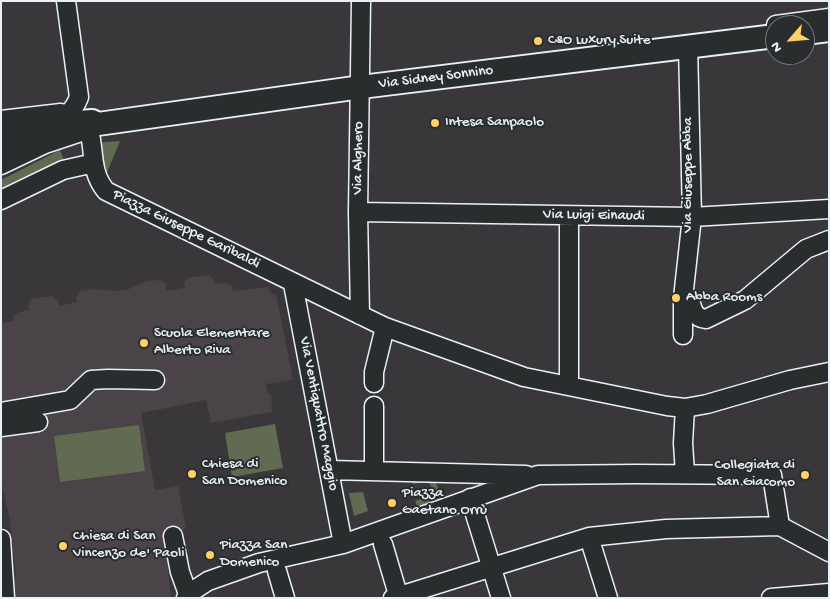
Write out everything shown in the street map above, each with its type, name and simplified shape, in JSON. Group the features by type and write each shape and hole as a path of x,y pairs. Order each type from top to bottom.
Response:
{"main road":[{"path":"815,31 829,30"},
{"name":"Via Sidney Sonnino","path":"83,117 765,37"},
{"path":"1,135 83,117"}],"street":[{"name":"Piazza Giuseppe Garibaldi","path":"66,1 83,117 98,182 106,190 293,284 385,327 524,377 667,406 685,408 707,404 823,373"},
{"name":"Via Alghero","path":"361,1 363,83"},
{"name":"Via Alghero","path":"360,315 358,212 368,1"},
{"path":"815,20 829,18"},
{"path":"363,83 765,27"},
{"name":"Via Giuseppe Abba","path":"683,335 683,298 692,217 688,46"},
{"path":"1,128 66,116 83,117"},
{"path":"1,120 83,117"},
{"path":"1,152 33,136 73,127 83,117"},
{"path":"1,165 46,144 83,117"},
{"path":"1,200 62,170 94,163"},
{"name":"Via Luigi Einaudi","path":"358,212 692,217 829,209"},
{"path":"569,216 570,385"},
{"path":"683,298 690,299 692,311 700,318 706,319 745,300 806,249 829,240"},
{"name":"Via Ventiquattro Maggio","path":"293,284 343,544"},
{"path":"374,383 374,372 385,327"},
{"path":"823,373 829,357"},
{"path":"1,412 70,400 91,380 155,380"},
{"path":"374,406 374,471"},
{"path":"685,408 685,474"},
{"path":"1,427 38,422"},
{"path":"329,470 538,476 772,475 780,526"},
{"path":"173,536 187,596 208,581 259,564 343,544 381,538 470,498 538,476"},
{"path":"470,498 502,598"},
{"path":"381,538 397,597 589,537 666,529 780,526 829,552"},
{"path":"589,537 608,598"},
{"path":"1,539 5,598"},
{"path":"278,571 285,598"},
{"path":"771,598 829,593"}],"shaded area":[{"path":"209,275 213,278 215,284 225,283 232,286 233,291 268,287 272,295 275,295 293,380 266,384 268,394 271,394 272,412 211,423 206,400 141,413 155,490 178,486 186,529 165,533 171,598 8,598 6,576 16,575 10,521 1,480 1,323 14,321 13,316 19,312 29,310 28,303 31,302 31,299 53,296 54,299 58,299 59,306 77,302 76,297 80,291 93,289 116,291 129,289 147,281 160,280 166,284 166,290 173,290 185,288 184,282 187,278"}],"green space":[{"path":"120,141 106,175 94,143"},
{"path":"60,150 64,160 1,190 1,180"},
{"path":"275,424 283,468 232,477 225,433"},
{"path":"139,425 145,471 60,482 54,436"},
{"path":"412,477 433,479 438,491 434,502 418,509 415,501 422,499 424,502 428,500 432,495 433,489 425,481 413,484"},
{"path":"363,492 368,511 354,516 349,493"}],"place":[{"name":"C&O Luxury Suite","path":"538,41"},
{"name":"Intesa Sanpaolo","path":"435,123"},
{"name":"Abba Rooms","path":"676,298"},
{"name":"Scuola Elementare Alberto Riva","path":"144,343"},
{"name":"Chiesa di San Domenico","path":"192,474"},
{"name":"Collegiata di San Giacomo","path":"805,475"},
{"name":"Piazza Gaetano Orrù","path":"392,503"},
{"name":"Chiesa di San Vincenzo de' Paoli","path":"63,546"},
{"name":"Piazza San Domenico","path":"210,555"}]}
